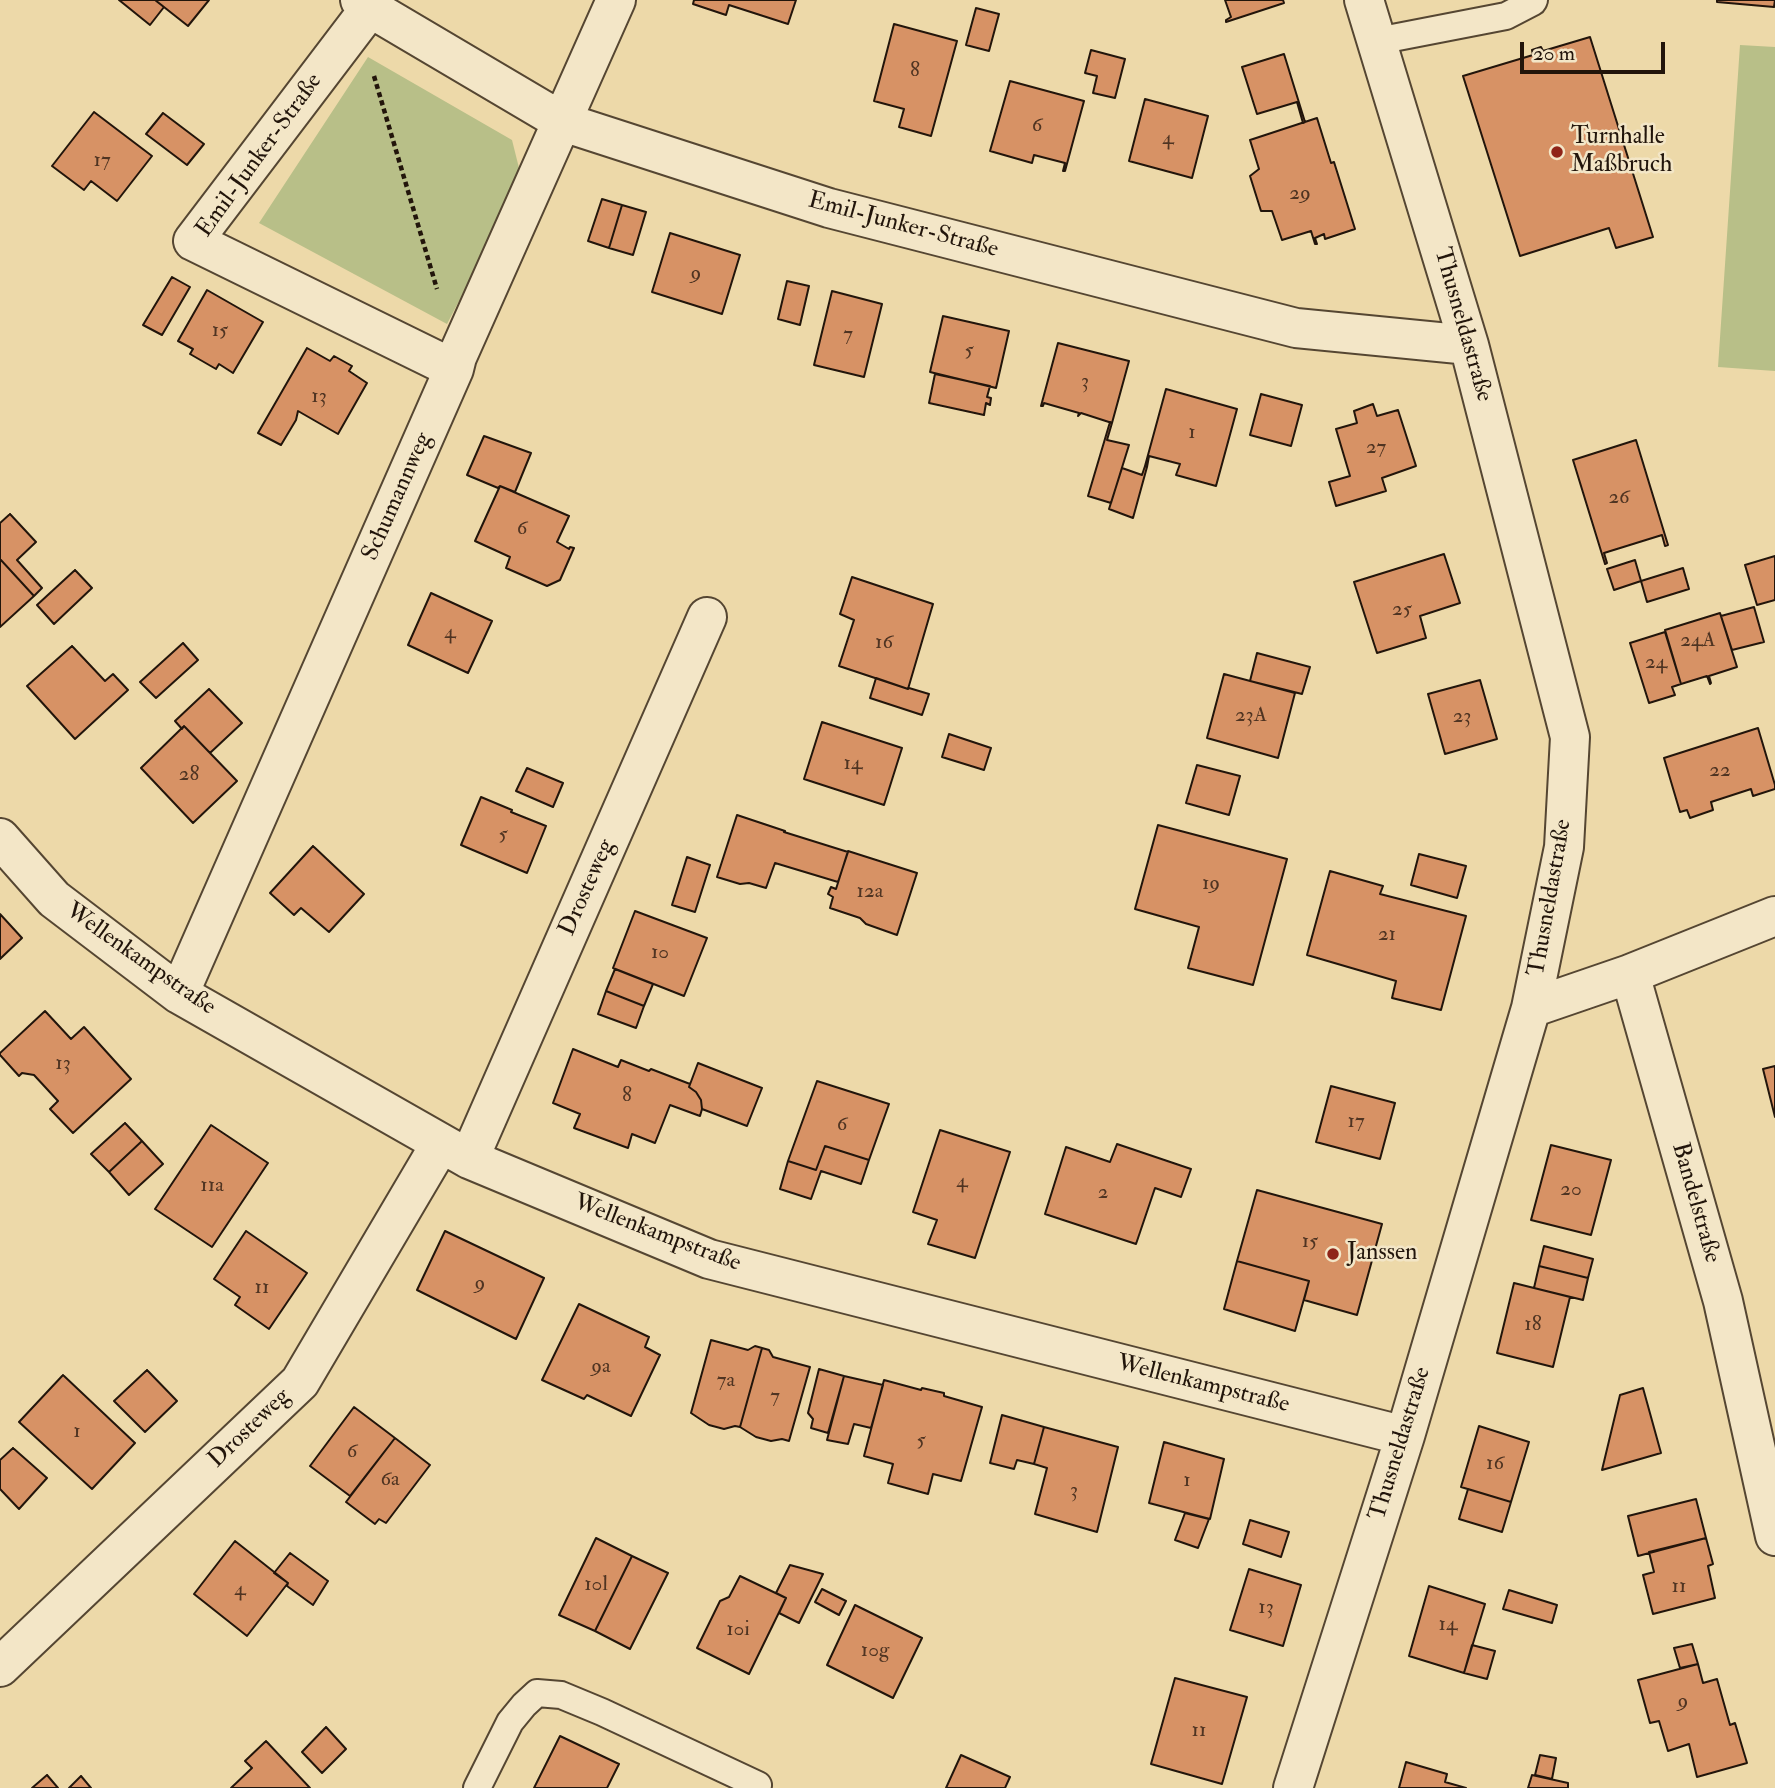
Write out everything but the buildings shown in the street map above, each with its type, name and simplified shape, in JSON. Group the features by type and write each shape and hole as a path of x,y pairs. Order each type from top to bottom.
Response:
{"street":[{"name":"Schumannweg","path":"179,994 616,0"},
{"name":"Thusneldastraße","path":"1293,1788 1405,1436 1531,1008 1564,847 1570,737 1469,345 1364,0"},
{"name":"Emil-Junker-Straße","path":"455,363 193,241 362,11 562,122 829,208 1296,328 1469,345"},
{"name":"Drosteweg","path":"0,1667 300,1382 455,1151 707,617"},
{"name":"Wellenkampstraße","path":"0,838 54,899 179,994 455,1151 709,1259 1405,1436"},
{"path":"1531,1008 1630,974 1775,916"},
{"name":"Bandelstraße","path":"1630,974 1723,1301 1775,1536"}],"lane":[{"path":"1377,41 1506,16 1534,0"},
{"path":"477,1788 510,1722 537,1693 561,1695 758,1785"}],"path":[{"path":"362,11 368,57 455,363"}],"green space":[{"path":"1740,45 1775,47 1775,371 1718,367"},
{"path":"368,57 512,140 522,180 447,324 259,223"}],"place":[{"name":"Turnhalle Maßbruch","path":"1557,152"},
{"name":"Janssen","path":"1333,1254"}]}
